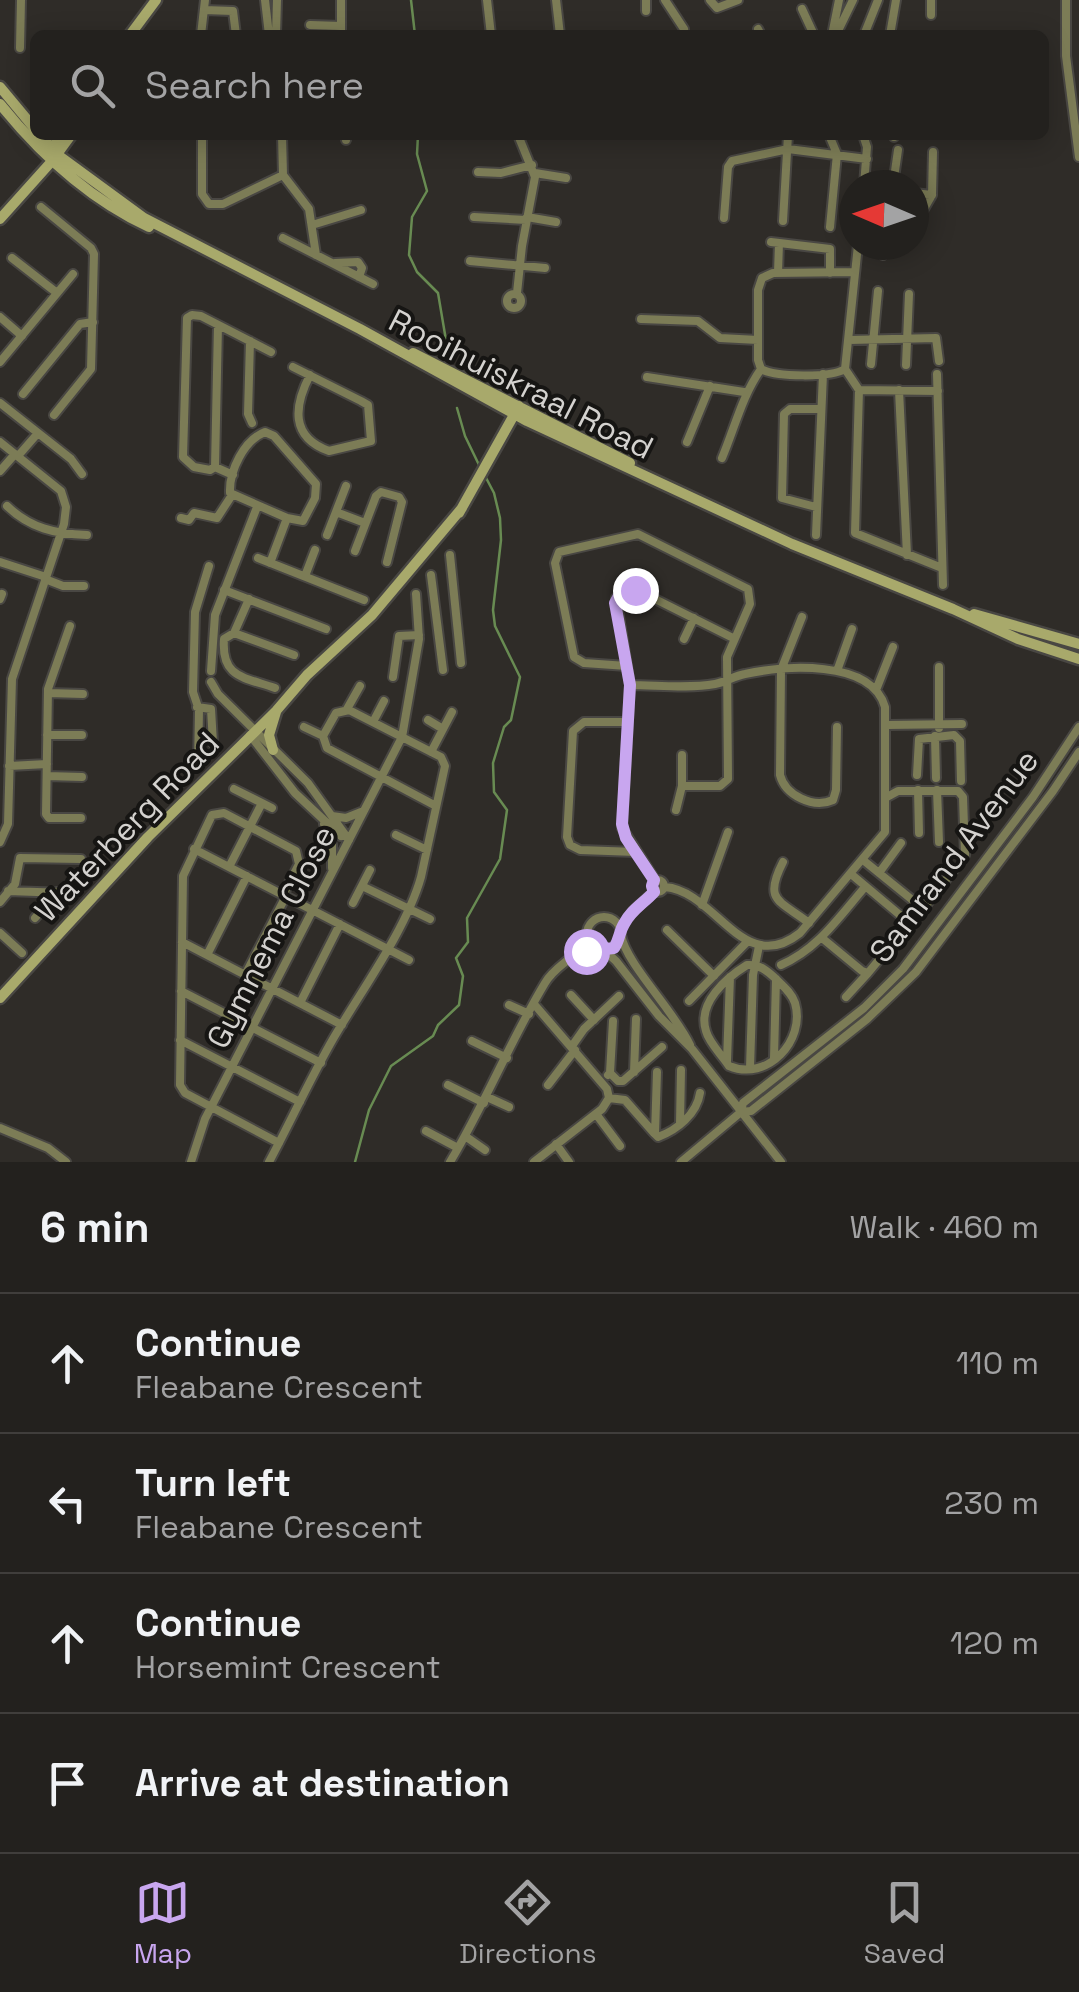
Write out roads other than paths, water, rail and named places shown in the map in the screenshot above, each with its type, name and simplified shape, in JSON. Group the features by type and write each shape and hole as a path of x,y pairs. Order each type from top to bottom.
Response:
{"main road":[{"path":"136,30 156,0"},
{"path":"0,86 30,123"},
{"name":"Rooihuiskraal Road","path":"0,104 30,133"},
{"name":"Rooihuiskraal Road","path":"37,140 52,155 144,218 620,466 792,544 1018,639 1079,659"},
{"name":"Rooihuiskraal Road","path":"43,140 52,155"},
{"path":"0,218 52,155 60,140"},
{"path":"0,210 66,140"},
{"name":"Waterberg Road","path":"0,998 140,846 294,693 307,675 372,615 462,508 516,410"},
{"name":"Rooihuiskraal Road","path":"953,609 1079,644"},
{"path":"274,750 269,736 276,711"}],"street":[{"path":"20,48 21,0"},
{"path":"265,0 271,30"},
{"path":"273,30 277,0"},
{"path":"310,24 341,30 341,0"},
{"path":"488,0 491,30"},
{"path":"556,0 559,30"},
{"path":"646,0 646,11"},
{"path":"665,0 684,29"},
{"path":"710,0 717,8 738,0"},
{"path":"835,30 839,0"},
{"path":"837,30 853,0"},
{"path":"866,30 878,0"},
{"path":"891,30 896,0"},
{"path":"931,0 931,15"},
{"path":"1066,0 1067,71 1079,157"},
{"path":"201,30 204,5 233,11 235,30"},
{"path":"802,8 812,30"},
{"path":"202,140 202,197 211,205 228,203 284,176"},
{"path":"282,140 284,176 308,207 316,255"},
{"path":"517,293 533,169 520,140"},
{"path":"782,222 788,140"},
{"path":"830,227 836,154 831,140"},
{"path":"865,140 866,170"},
{"path":"724,218 732,161 788,149 867,159"},
{"path":"895,170 898,150"},
{"path":"929,199 934,152"},
{"path":"478,172 533,169 566,178"},
{"path":"41,207 94,251 90,371 54,415"},
{"path":"312,225 361,210"},
{"path":"474,217 556,222"},
{"path":"283,238 332,263 356,261 362,266 359,277 373,284"},
{"path":"778,273 775,242 830,249 830,273"},
{"path":"12,258 57,294"},
{"path":"470,260 545,268"},
{"path":"856,260 845,369 860,390 854,530 859,537 942,568"},
{"path":"722,458 740,416 744,392 760,369 759,285 765,276 854,272"},
{"path":"0,362 72,276 94,279"},
{"path":"872,364 878,291"},
{"path":"906,365 909,294"},
{"path":"215,467 194,467 182,453 186,321 190,315 198,315 271,352"},
{"path":"0,317 22,336"},
{"path":"641,319 698,321 720,338 758,340"},
{"path":"23,394 80,324 93,322"},
{"path":"215,467 218,326"},
{"path":"849,340 938,338 939,361"},
{"path":"250,342 248,414 252,423"},
{"path":"293,366 368,405 373,436 370,442 329,451 308,439 296,405 310,375"},
{"path":"760,369 773,374 837,374 845,369"},
{"path":"816,535 823,374"},
{"path":"937,374 942,584"},
{"path":"647,377 744,392"},
{"path":"687,442 710,386"},
{"path":"860,390 938,390"},
{"path":"900,390 907,555"},
{"path":"0,403 71,459 82,474"},
{"path":"816,507 782,498 783,430 786,410 820,409"},
{"path":"270,432 290,454 316,484 310,511 303,521 232,495 229,486 233,474 245,447 259,433 270,432"},
{"path":"0,472 38,433"},
{"path":"290,454 308,439"},
{"path":"0,442 64,496 66,514 14,670 10,690 8,830 0,842"},
{"path":"215,467 233,474"},
{"path":"328,535 346,486"},
{"path":"354,551 379,493 402,499 386,562"},
{"path":"181,518 188,520 195,513 216,519 232,495"},
{"path":"7,506 25,522 60,534 86,534"},
{"path":"211,671 216,614 258,507"},
{"path":"310,511 365,523"},
{"path":"270,563 287,518"},
{"path":"627,666 588,664 574,656 555,563 557,554 640,535 744,585 751,594 728,657 728,779 720,786 682,786"},
{"path":"305,576 315,550"},
{"path":"450,555 461,662"},
{"path":"258,558 364,600"},
{"path":"0,562 64,586 84,586"},
{"path":"198,765 193,692 197,606 209,566"},
{"path":"431,575 443,670"},
{"path":"224,590 326,628"},
{"path":"654,880 622,824 630,685 615,603 622,590 635,590 734,638"},
{"name":"Gymnema Close","path":"190,1162 196,1138 211,1108 402,738 419,635 416,594"},
{"path":"249,599 234,633 224,639 227,667 234,674 274,688"},
{"path":"197,606 216,614"},
{"path":"436,616 455,613"},
{"path":"802,617 780,670 780,775 790,793 818,804 832,800 836,790 837,727"},
{"path":"684,639 694,618"},
{"path":"70,626 48,693 46,816 81,818"},
{"path":"837,671 852,630"},
{"path":"234,633 294,656"},
{"path":"392,677 399,636 419,635"},
{"path":"416,650 440,647"},
{"path":"876,690 893,647"},
{"path":"936,778 938,667"},
{"path":"630,685 704,685 743,674 780,670 837,671 876,690 883,701 887,726 885,832 789,942 759,946 684,890 665,887"},
{"path":"211,682 285,780 348,841"},
{"path":"0,685 10,690"},
{"path":"348,710 360,686"},
{"path":"48,693 84,694"},
{"path":"372,722 384,700"},
{"path":"197,707 211,709 213,743"},
{"path":"269,1162 418,886 427,850 445,766 442,758 348,710 336,713 324,736 326,748 436,806"},
{"path":"431,752 452,712"},
{"path":"428,720 444,729"},
{"path":"628,722 584,722 573,732 567,837 570,845 580,850 636,852"},
{"path":"887,726 962,724"},
{"path":"304,727 324,736"},
{"name":"Samrand Avenue","path":"1079,727 1033,798 903,969 864,1008 743,1103 740,1112 750,1111 801,1072 867,1019 916,972 1079,752"},
{"path":"252,732 308,784 325,816 332,845 332,873"},
{"path":"48,734 82,735"},
{"path":"917,775 919,739 954,735 959,739 960,781"},
{"path":"676,810 682,786 682,756"},
{"path":"9,766 47,764"},
{"path":"285,780 294,770"},
{"path":"47,776 82,777"},
{"path":"234,789 272,808"},
{"path":"918,790 919,833"},
{"path":"938,790 938,842"},
{"path":"887,797 894,792 955,790 963,798 965,855"},
{"path":"228,866 262,803"},
{"path":"325,816 346,818 365,809"},
{"path":"245,974 285,896 298,866 298,854 249,826 215,814 209,818 183,876 181,1089 279,1143"},
{"path":"702,905 728,832"},
{"path":"396,835 427,850"},
{"path":"879,873 901,843"},
{"path":"194,849 409,960"},
{"path":"0,902 15,884 20,858 80,859"},
{"path":"864,860 921,907 955,868"},
{"path":"783,862 772,886 774,895 809,923"},
{"path":"353,903 370,870"},
{"path":"846,997 908,922 851,874"},
{"path":"206,954 247,876"},
{"path":"654,880 663,881 665,887"},
{"path":"654,880 654,892"},
{"path":"362,886 430,920"},
{"path":"573,956 614,948 633,911 665,887"},
{"path":"781,965 803,955 822,938 865,887"},
{"path":"8,891 57,892 72,898"},
{"path":"36,918 57,892"},
{"path":"450,1162 548,977 573,956 596,918 612,919 633,911"},
{"path":"612,919 626,953 669,1008 692,1049 781,1162"},
{"path":"300,1003 340,924"},
{"path":"667,930 714,976"},
{"path":"0,934 22,953"},
{"path":"587,938 616,961 658,1016 692,1049"},
{"path":"822,938 868,973"},
{"path":"688,1002 748,941"},
{"path":"182,942 342,1025"},
{"path":"750,1068 759,946"},
{"path":"755,964 792,996 796,1008 794,1039 761,1068 735,1069 726,1062 705,1028 708,1002 730,976 755,964"},
{"path":"726,1062 730,976"},
{"path":"774,1058 776,980"},
{"path":"181,991 320,1063"},
{"path":"571,996 594,1020"},
{"path":"548,1086 594,1020 619,996"},
{"path":"508,1004 529,1014"},
{"path":"534,1004 609,1091 609,1098 596,1114 534,1162"},
{"path":"658,1016 669,1008"},
{"path":"634,1072 636,1019"},
{"path":"601,1081 610,1073 613,1021"},
{"path":"180,1040 300,1102"},
{"path":"472,1040 507,1058"},
{"path":"610,1073 622,1082 662,1047"},
{"path":"680,1124 681,1070"},
{"path":"655,1134 657,1072"},
{"path":"448,1085 509,1108"},
{"path":"609,1098 625,1100 655,1134 662,1136 697,1108 700,1094"},
{"path":"681,1162 740,1112"},
{"path":"596,1114 620,1146"},
{"path":"0,1128 48,1148 66,1162"},
{"path":"426,1130 458,1148"},
{"path":"465,1136 484,1150"},
{"path":"556,1144 570,1162"}],"waterway":[{"path":"411,0 414,30"},
{"path":"418,140 417,154 427,191 412,217 409,255 417,272 438,293 449,358"},
{"path":"457,408 480,467"},
{"path":"355,1162 369,1110 391,1066 433,1036 438,1025 459,1005 463,976 456,958 468,942 467,918 500,859 507,810 494,792 493,763 504,727 511,720 520,677 495,626 500,518 484,474"}]}
